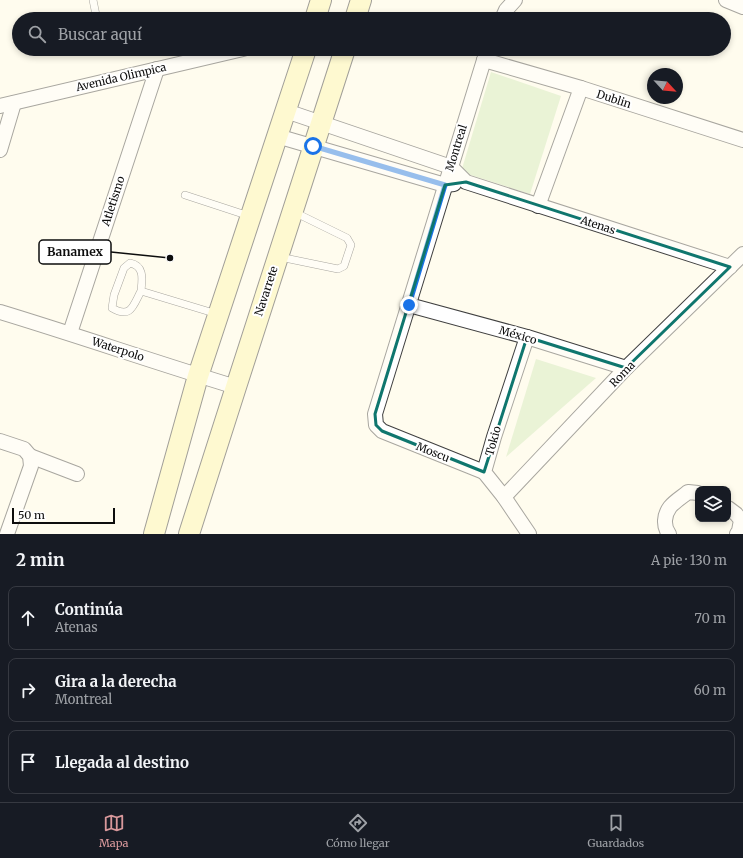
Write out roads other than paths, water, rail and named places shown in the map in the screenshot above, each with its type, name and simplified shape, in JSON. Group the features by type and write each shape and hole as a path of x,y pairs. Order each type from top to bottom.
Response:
{"main road":[{"path":"317,12 321,0"},
{"path":"357,12 361,0"},
{"path":"158,529 198,376 304,56"},
{"name":"Navarrete","path":"189,534 343,56"}],"street":[{"path":"505,12 515,0"},
{"path":"726,0 743,7"},
{"name":"Avenida Olimpica","path":"0,106 213,56"},
{"name":"Montreal","path":"382,431 376,425 375,414 486,56"},
{"name":"Dublin","path":"489,56 743,140"},
{"name":"Atletismo","path":"70,333 157,69"},
{"path":"538,206 582,88"},
{"path":"0,150 14,103"},
{"name":"Atenas","path":"286,111 451,167 466,182"},
{"name":"Atenas","path":"277,136 445,185 466,182 730,267"},
{"name":"Roma","path":"504,497 626,368 743,254"},
{"name":"México","path":"409,305 527,337 626,368"},
{"name":"Waterpolo","path":"0,312 236,387"},
{"name":"Tokio","path":"484,472 527,337"},
{"name":"Moscu","path":"382,431 484,472"},
{"path":"0,441 77,474"},
{"path":"5,529 31,466 27,452"},
{"path":"484,472 504,497 529,534"},
{"path":"668,534 664,519 670,507 688,492 695,493"},
{"path":"731,510 741,520 740,531 737,534"}],"lane":[{"path":"93,0 95,12"},
{"path":"185,195 251,216"},
{"path":"278,256 338,270 344,266 351,244 347,238 292,211"},
{"path":"130,263 136,264 142,274 141,291 132,308 128,312 124,313 112,308 114,295 124,268 130,263"},
{"path":"141,291 219,314"}],"place":[{"name":"Banamex","path":"170,258"}]}
